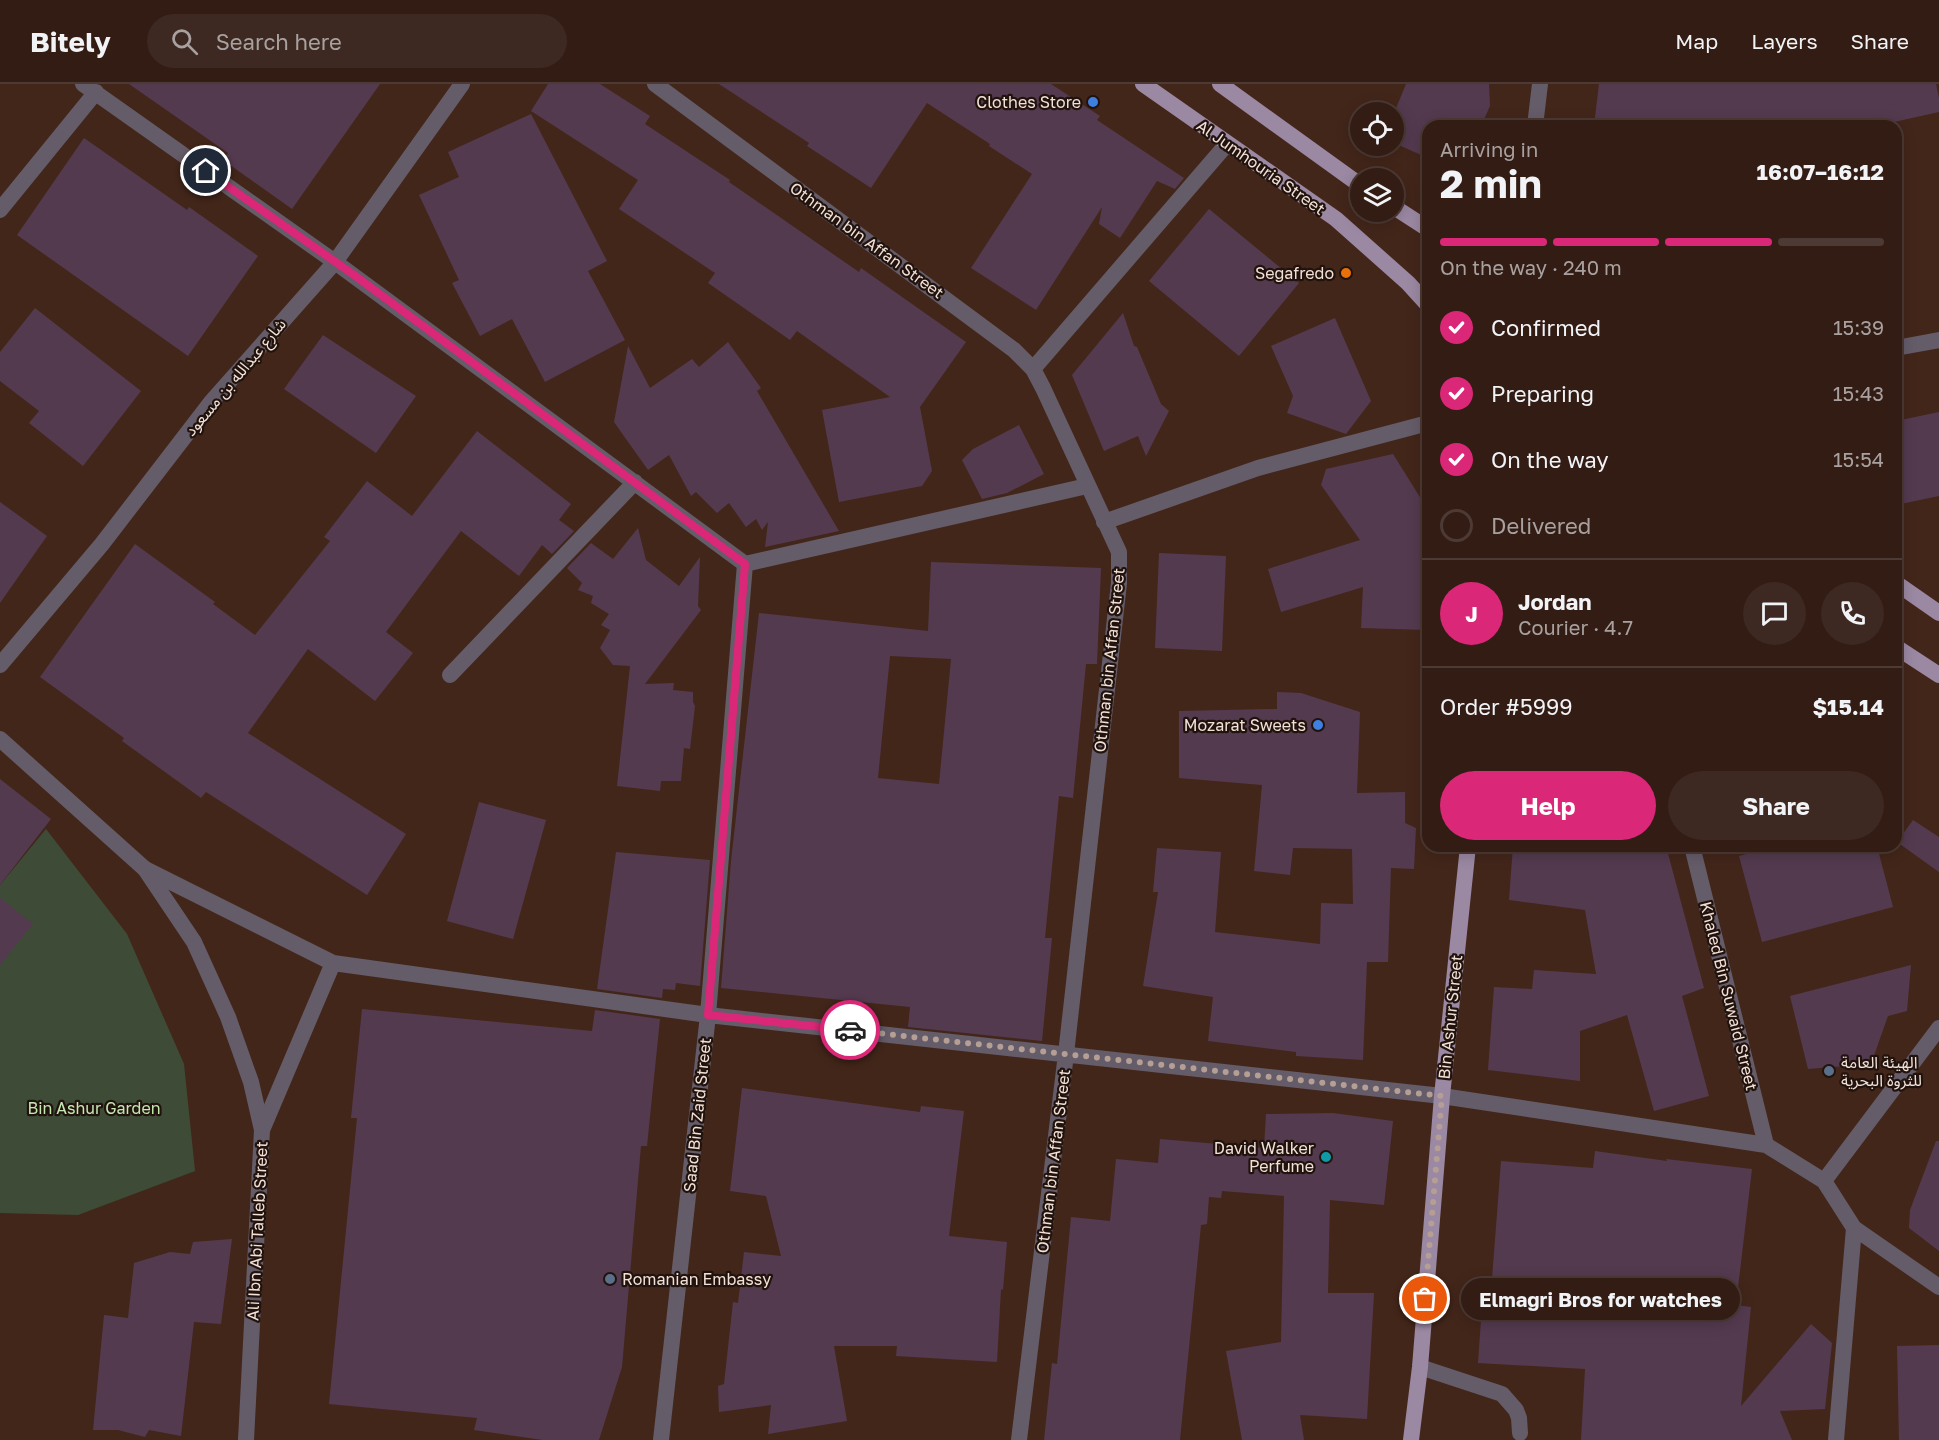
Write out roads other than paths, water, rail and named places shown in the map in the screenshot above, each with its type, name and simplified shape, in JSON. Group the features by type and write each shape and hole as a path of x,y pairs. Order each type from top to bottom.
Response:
{"main road":[{"name":"Al Jumhouria Street","path":"1143,84 1336,219 1408,282 1422,298"},
{"path":"1220,84 1350,178"},
{"path":"1404,213 1422,225"},
{"path":"1902,587 1939,613"},
{"path":"1902,651 1939,675"},
{"name":"Bin Ashur Street","path":"1412,1440 1442,1096 1467,852"}],"street":[{"name":"شارع عبدالله بن مسعود","path":"0,665 102,544 212,401 335,262 462,84"},
{"name":"Othman bin Affan Street","path":"655,84 987,328 1033,369 1119,552 1119,583 1066,1054 1019,1440"},
{"path":"1536,120 1540,84"},
{"path":"0,210 89,88 335,262 745,564 1087,486"},
{"path":"1033,369 1227,144"},
{"path":"1902,347 1939,340"},
{"path":"1104,522 1258,468 1422,425"},
{"path":"450,675 635,482"},
{"name":"Saad Bin Zaid Street","path":"661,1440 708,1015 745,564"},
{"path":"0,739 145,869 333,963 708,1015 1442,1096 1766,1145 1824,1181 1854,1228 1939,1287"},
{"name":"Khaled Bin Suwaid Street","path":"1693,852 1766,1145"},
{"name":"Ali Ibn Abi Talleb Street","path":"145,869 194,942 223,1006 251,1082 262,1130 246,1440"},
{"path":"262,1130 333,963"},
{"path":"1824,1181 1939,1028"},
{"path":"1836,1440 1854,1228"},
{"path":"1420,1367 1503,1395 1520,1418 1520,1433"}],"place":[{"name":"Clothes Store","path":"1093,102"},
{"name":"Segafredo","path":"1346,273"},
{"name":"Mozarat Sweets","path":"1318,725"},
{"name":"الهيئة العامة للثروة البحرية","path":"1829,1071"},
{"name":"David Walker Perfume","path":"1326,1157"},
{"name":"Romanian Embassy","path":"610,1279"},
{"name":"Elmagri Bros for watches","path":"1425,1299"}],"park label":[{"name":"Bin Ashur Garden","path":"94,1108"}]}
